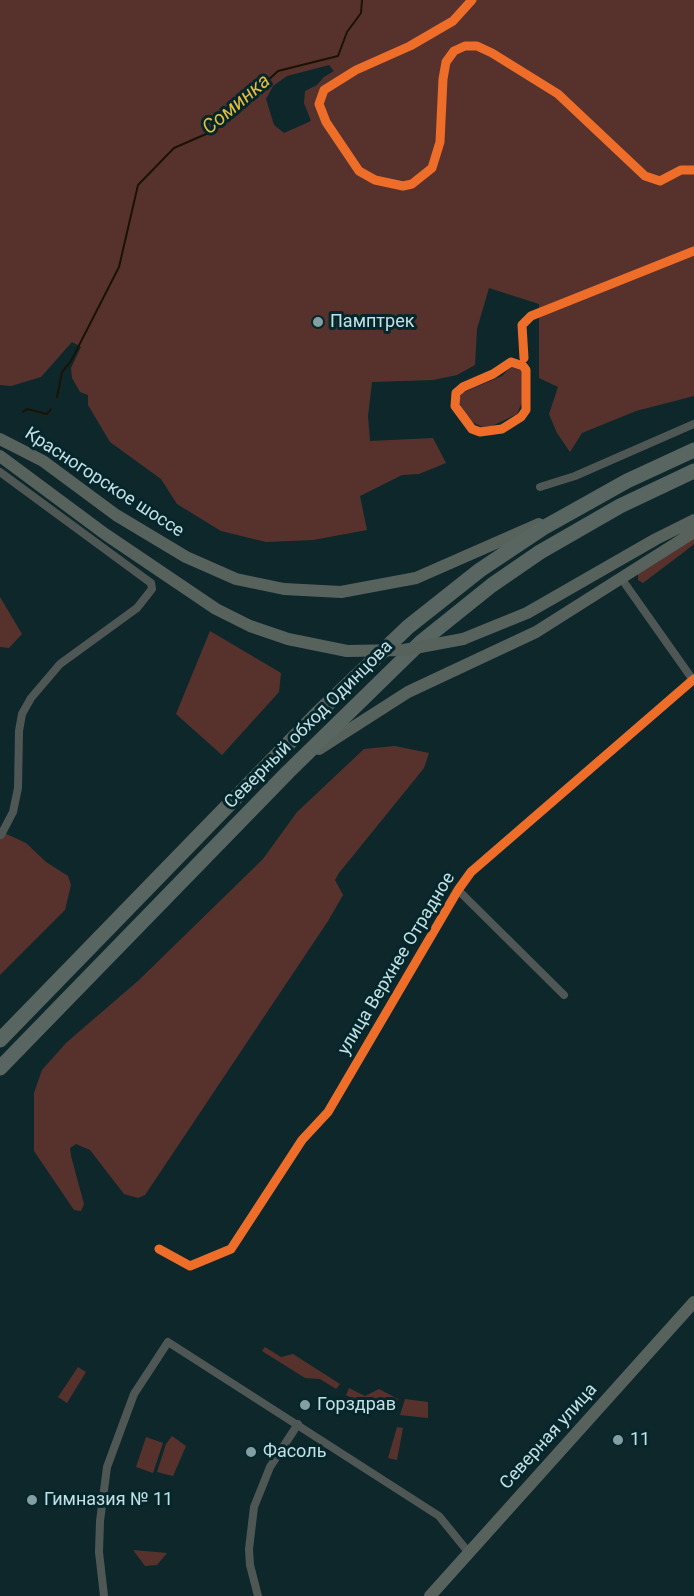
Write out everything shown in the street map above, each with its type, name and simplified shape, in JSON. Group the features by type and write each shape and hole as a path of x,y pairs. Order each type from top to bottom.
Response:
{"highway":[{"name":"Северный обход Одинцова","path":"0,1040 288,744 393,641 480,570 583,504 694,450"},
{"name":"Северный обход Одинцова","path":"0,1068 398,662 467,604 516,568 574,532 694,471"}],"main road":[{"name":"Красногорское шоссе","path":"0,439 36,457 140,530 186,557 226,575 273,587 308,592 341,592 397,583 432,573 583,504"},
{"path":"0,456 105,534 216,609 250,626 288,639 347,651 415,649 463,639 527,613 646,544 694,520"},
{"path":"257,804 318,749 362,719 408,692 537,632 694,532"},
{"name":"Северная улица","path":"430,1596 694,1302"}],"street":[{"path":"540,487 575,476 694,424"},
{"path":"0,472 150,583 152,589 137,608 60,664 31,698 22,714 19,731 18,788 14,812 1,835"},
{"path":"621,578 694,680"},
{"name":"улица Верхнее Отрадное","path":"159,1249 190,1266 231,1249 302,1140 328,1112 458,890 487,856 694,680"},
{"path":"458,890 564,995"},
{"path":"104,1596 99,1552 100,1521 107,1467 134,1394 168,1342 439,1516 469,1553"},
{"path":"258,1596 249,1549 254,1507 270,1467 298,1424"}],"shaded area":[{"path":"0,0 694,0 694,396 636,411 582,433 570,452 557,433 549,414 558,387 539,378 539,304 489,288 477,329 475,365 457,375 433,380 372,382 368,416 370,441 433,438 446,463 419,474 402,475 360,496 367,530 313,540 266,542 221,531 177,504 161,479 110,442 88,405 88,395 80,392 72,378 71,368 81,347 72,342 41,377 11,386 0,385","holes":["329,65 334,71 317,85 305,91 304,103 311,121 284,133 274,125 266,99 273,86 287,76"]},
{"path":"511,367 523,371 522,402 517,414 492,426 482,427 469,420 461,408 459,399 462,393 502,376"},
{"path":"694,538 694,544 643,583 638,580 638,574"},
{"path":"0,597 22,634 9,648 0,647"},
{"path":"210,631 281,673 279,692 222,755 176,714"},
{"path":"395,746 429,753 424,768 339,873 335,880 343,895 328,921 145,1195 138,1198 124,1194 90,1150 76,1144 70,1148 71,1156 84,1204 81,1211 74,1210 34,1151 34,1093 42,1070 66,1043 139,980 263,859 297,812 364,749"},
{"path":"0,831 26,843 46,862 68,876 71,885 65,910 0,975"},
{"path":"265,1347 281,1357 293,1354 340,1384 336,1389 320,1379 305,1378 262,1351"},
{"path":"78,1367 86,1372 67,1403 58,1397"},
{"path":"349,1388 365,1396 379,1389 398,1399 394,1410 375,1399 373,1402 359,1402 346,1395"},
{"path":"405,1399 428,1402 428,1418 400,1415"},
{"path":"397,1427 403,1428 397,1460 388,1458"},
{"path":"172,1436 186,1446 173,1476 157,1472 166,1444"},
{"path":"146,1437 163,1443 153,1473 136,1467"},
{"path":"133,1550 167,1553 157,1565 145,1566"}],"waterway":[{"name":"Соминка","path":"57,397 62,372 71,361 119,267 138,185 174,148 213,131 278,71 338,56 347,32 361,13 362,0"},
{"name":"Соминка","path":"23,412 27,409 47,414 51,409"}],"cycle path":[{"path":"472,0 453,21 410,46 356,70 324,90 319,104 326,122 359,171 375,180 403,186 412,184 432,168 440,142 446,62 454,51 465,46 477,46 492,53 558,94 645,176 660,181 681,170 694,170"},
{"path":"524,358 522,325 531,316 694,251"},
{"path":"511,362 523,366 526,370 526,410 521,417 502,429 480,432 472,429 455,406 456,393 511,362"},
{"path":"159,1249 190,1266 231,1249 302,1140 328,1112 458,890 471,872 694,679"}],"place":[{"name":"Памптрек","path":"318,322"},
{"name":"Горздрав","path":"305,1405"},
{"name":"11","path":"618,1440"},
{"name":"Фасоль","path":"251,1452"},
{"name":"Гимназия № 11","path":"32,1500"}]}
